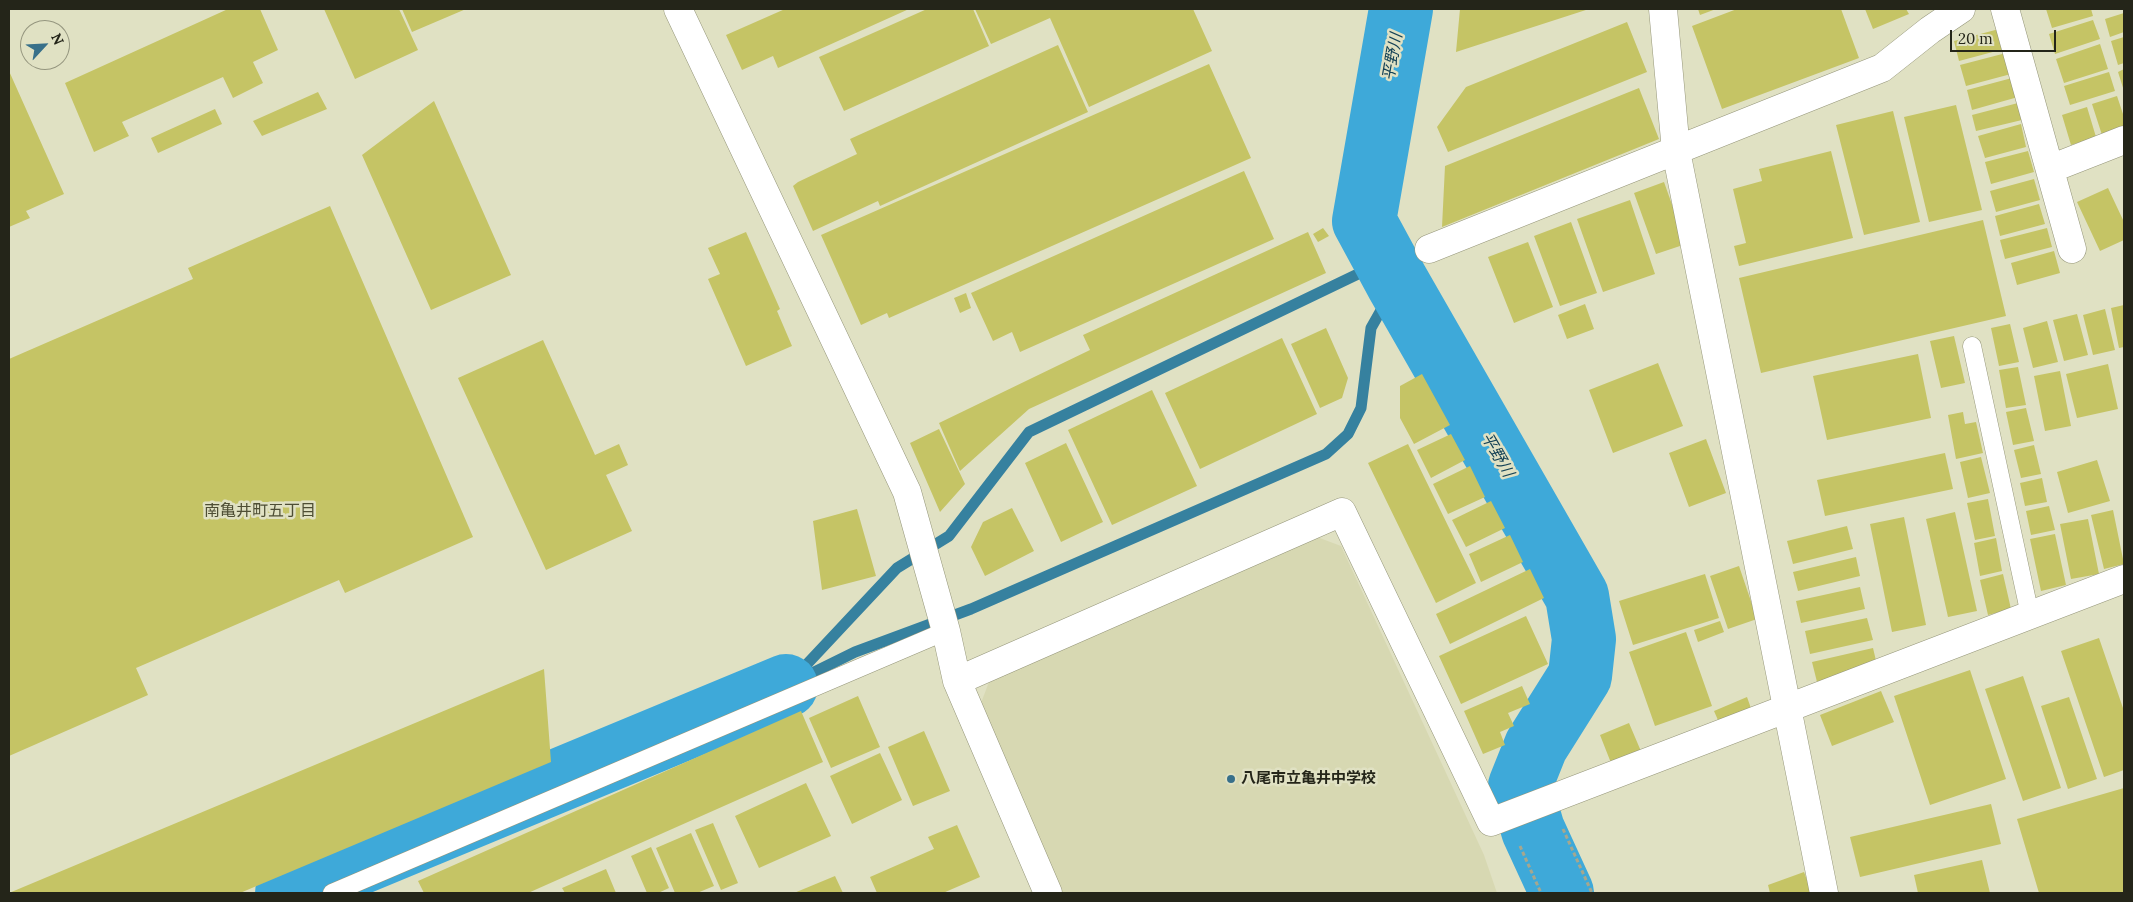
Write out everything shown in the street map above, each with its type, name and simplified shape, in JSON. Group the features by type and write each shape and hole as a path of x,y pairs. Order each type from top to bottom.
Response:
{"street":[{"path":"678,9 907,492 946,631 957,681 1048,893"},
{"path":"1663,9 1676,151 1824,893"},
{"path":"1429,249 1882,68 1926,19 1961,9"},
{"path":"2005,9 2072,249"},
{"path":"2050,169 2124,140"},
{"path":"957,681 1342,512 1491,822 2124,578"}],"lane":[{"path":"1972,346 2030,615"},
{"path":"332,893 946,631"}],"path":[{"path":"1556,797 1560,822 1592,893"},
{"path":"1507,816 1541,893"}],"shaded area":[{"name":"八尾市立亀井中学校","path":"1317,537 1341,546 1484,855 1497,893 1062,893 981,703 992,674"}],"building":[{"path":"228,9 260,9 278,50 253,62 263,83 233,98 223,77 122,122 129,136 94,152 65,83"},
{"path":"324,9 399,9 418,50 355,79"},
{"path":"402,9 466,9 412,32"},
{"path":"785,9 909,9 778,68 773,56 742,70 726,35"},
{"path":"927,9 973,9 989,46 844,111 819,57"},
{"path":"975,9 1193,9 1212,51 1089,107 1050,18 991,44"},
{"path":"1460,9 1589,9 1456,52"},
{"path":"1698,9 1716,9 1700,15"},
{"path":"1737,9 1841,9 1859,58 1722,109 1692,26"},
{"path":"1865,9 1906,9 1909,14 1873,29"},
{"path":"2046,9 2091,9 2093,16 2052,28"},
{"path":"2124,13 2124,32 2110,37 2105,19"},
{"path":"2093,20 2100,39 2055,54 2049,34"},
{"path":"1627,22 1647,72 1448,152 1437,127 1466,87"},
{"path":"1999,29 2004,49 1959,61 1954,41"},
{"path":"2124,37 2124,63 2118,65 2111,41"},
{"path":"2100,44 2108,69 2064,83 2056,59"},
{"path":"1058,45 1088,112 880,206 878,201 813,231 793,186 857,154 850,139"},
{"path":"2006,53 2011,74 1966,86 1960,65"},
{"path":"1209,64 1251,158 889,318 887,313 861,325 821,235"},
{"path":"2124,69 2124,91 2118,72"},
{"path":"9,71 64,194 26,211 30,218 9,227"},
{"path":"2109,72 2115,91 2070,105 2064,86"},
{"path":"2012,78 2018,97 1972,110 1967,90"},
{"path":"1639,88 1659,139 1442,227 1445,166"},
{"path":"318,92 327,109 262,136 253,121"},
{"path":"2117,96 2124,117 2124,128 2102,135 2092,104"},
{"path":"434,101 511,275 431,310 362,155"},
{"path":"2018,103 2022,120 1976,131 1972,115"},
{"path":"1956,105 1982,210 1929,222 1904,117"},
{"path":"2087,107 2096,137 2071,145 2062,115"},
{"path":"215,109 222,124 158,153 151,138"},
{"path":"1893,111 1920,222 1864,235 1836,125"},
{"path":"2021,124 2026,147 1985,158 1978,136"},
{"path":"1831,151 1853,238 1739,266 1734,246 1746,243 1733,189 1762,181 1759,169"},
{"path":"2028,151 2034,172 1991,184 1985,162"},
{"path":"1244,171 1274,239 1020,352 1012,332 993,341 971,293"},
{"path":"2034,179 2040,200 1996,212 1990,191"},
{"path":"1664,182 1686,244 1656,254 1634,193"},
{"path":"2108,188 2124,222 2124,240 2100,251 2077,202"},
{"path":"1630,200 1655,274 1603,292 1577,219"},
{"path":"2039,204 2045,224 2000,236 1995,216"},
{"path":"330,206 473,537 345,593 339,580 136,668 148,695 9,756 9,359 193,279 188,268"},
{"path":"1983,220 2006,316 1761,373 1739,278"},
{"path":"1571,222 1597,293 1560,306 1534,236"},
{"path":"1323,228 1329,236 1318,242 1313,234"},
{"path":"2047,228 2052,247 2005,259 2000,240"},
{"path":"746,232 780,309 777,311 792,346 746,366 708,279 720,274 708,248"},
{"path":"1308,232 1326,273 1029,409 960,471 939,423 1090,350 1083,335"},
{"path":"1528,242 1553,307 1514,323 1488,257"},
{"path":"2054,251 2060,273 2017,285 2011,263"},
{"path":"966,293 971,308 960,313 954,298"},
{"path":"1585,304 1594,329 1567,339 1558,315"},
{"path":"2124,305 2124,347 2119,348 2111,308"},
{"path":"2105,309 2115,350 2093,355 2083,315"},
{"path":"2077,314 2088,355 2064,361 2053,320"},
{"path":"2047,321 2058,362 2033,368 2023,328"},
{"path":"2010,324 2019,362 1999,366 1991,328"},
{"path":"1326,328 1348,378 1342,398 1320,408 1291,344"},
{"path":"1954,336 1965,383 1941,388 1930,341"},
{"path":"1282,338 1317,414 1200,469 1165,393"},
{"path":"543,340 595,455 619,444 628,465 606,475 632,531 546,570 458,378"},
{"path":"1918,354 1931,418 1827,440 1813,376"},
{"path":"1658,363 1683,426 1613,453 1589,390"},
{"path":"2108,364 2118,409 2077,418 2066,374"},
{"path":"2018,367 2026,405 2006,408 1999,370"},
{"path":"2060,371 2071,426 2045,431 2034,376"},
{"path":"1422,374 1450,425 1414,444 1400,418 1400,386"},
{"path":"1152,390 1197,486 1112,525 1068,430"},
{"path":"2026,408 2034,441 2013,445 2006,412"},
{"path":"1963,412 1965,424 1976,422 1983,453 1956,459 1948,415"},
{"path":"939,429 965,484 940,512 910,443"},
{"path":"1451,434 1465,460 1431,478 1417,450"},
{"path":"1706,439 1726,493 1689,507 1669,453"},
{"path":"1066,443 1103,522 1061,542 1025,463"},
{"path":"1408,444 1476,583 1436,603 1368,463"},
{"path":"2034,445 2041,474 2021,478 2014,450"},
{"path":"1945,453 1953,489 1825,516 1817,480"},
{"path":"1981,457 1990,493 1968,498 1960,462"},
{"path":"2097,460 2110,501 2068,513 2057,472"},
{"path":"1470,466 1485,497 1448,514 1433,484"},
{"path":"2042,478 2047,502 2025,506 2020,483"},
{"path":"1988,499 1995,536 1975,540 1967,503"},
{"path":"1491,501 1505,528 1466,547 1452,520"},
{"path":"2049,506 2055,530 2031,535 2026,511"},
{"path":"1012,508 1034,551 985,576 971,547 983,522"},
{"path":"857,509 876,576 822,590 813,521"},
{"path":"2113,510 2124,564 2104,569 2091,515"},
{"path":"1955,512 1977,611 1948,617 1926,519"},
{"path":"1904,517 1926,625 1892,632 1870,524"},
{"path":"2088,519 2099,574 2071,579 2060,524"},
{"path":"1847,526 1853,549 1793,564 1787,541"},
{"path":"2055,534 2066,585 2041,591 2030,539"},
{"path":"1510,535 1523,562 1481,582 1469,554"},
{"path":"1996,538 2002,571 1980,576 1974,543"},
{"path":"1856,557 1860,576 1798,591 1793,572"},
{"path":"1739,566 1757,619 1728,629 1710,576"},
{"path":"1530,569 1544,598 1450,644 1436,614"},
{"path":"1705,574 1719,618 1633,645 1619,601"},
{"path":"2003,574 2011,609 1988,615 1980,580"},
{"path":"1860,587 1865,609 1801,623 1796,601"},
{"path":"1526,616 1548,664 1461,704 1439,656"},
{"path":"1867,618 1873,640 1810,654 1805,631"},
{"path":"1720,621 1724,632 1698,642 1694,630"},
{"path":"1686,632 1712,706 1655,726 1629,652"},
{"path":"2099,638 2124,711 2124,770 2104,777 2061,651"},
{"path":"1873,648 1878,669 1817,682 1812,662"},
{"path":"544,669 551,762 240,893 9,893"},
{"path":"1970,670 2006,779 1930,805 1894,696"},
{"path":"2023,676 2061,788 2023,801 1985,689"},
{"path":"1522,686 1530,704 1508,713 1514,726 1500,732 1505,745 1483,754 1464,711"},
{"path":"1881,691 1894,722 1832,746 1820,715"},
{"path":"858,696 880,747 831,768 809,718"},
{"path":"1747,697 1753,714 1721,727 1714,711"},
{"path":"2069,697 2097,779 2068,789 2041,706"},
{"path":"801,711 823,762 528,893 424,893 418,881"},
{"path":"1629,723 1643,756 1613,768 1600,735"},
{"path":"924,731 950,791 913,806 888,747"},
{"path":"880,753 902,800 852,824 830,776"},
{"path":"806,783 831,836 759,868 735,816"},
{"path":"2124,788 2124,893 2039,893 2017,819"},
{"path":"1991,804 2001,844 1860,877 1850,837"},
{"path":"713,823 738,883 721,890 695,830"},
{"path":"957,825 980,877 943,893 877,893 870,877 934,849 928,837"},
{"path":"691,833 714,886 697,893 675,893 656,848"},
{"path":"651,847 669,888 658,893 647,893 631,856"},
{"path":"1982,860 1990,893 1918,893 1914,875"},
{"path":"606,869 616,893 565,893 562,888"},
{"path":"1804,872 1811,891 1806,893 1770,893 1768,885"},
{"path":"835,876 843,893 794,893"}],"waterway":[{"name":"平野川","path":"1401,9 1364,221 1577,596 1584,639 1580,676 1536,746 1520,786 1533,830 1562,893"},
{"path":"793,679 897,568 949,536 1029,432 1385,261"},
{"path":"786,686 855,652 971,609 1326,454 1348,434 1361,408 1371,328 1397,282"},
{"path":"287,893 786,686"}],"place":[{"name":"八尾市立亀井中学校","path":"1231,779"}],"district":[{"name":"南亀井町五丁目","path":"260,511"}]}
